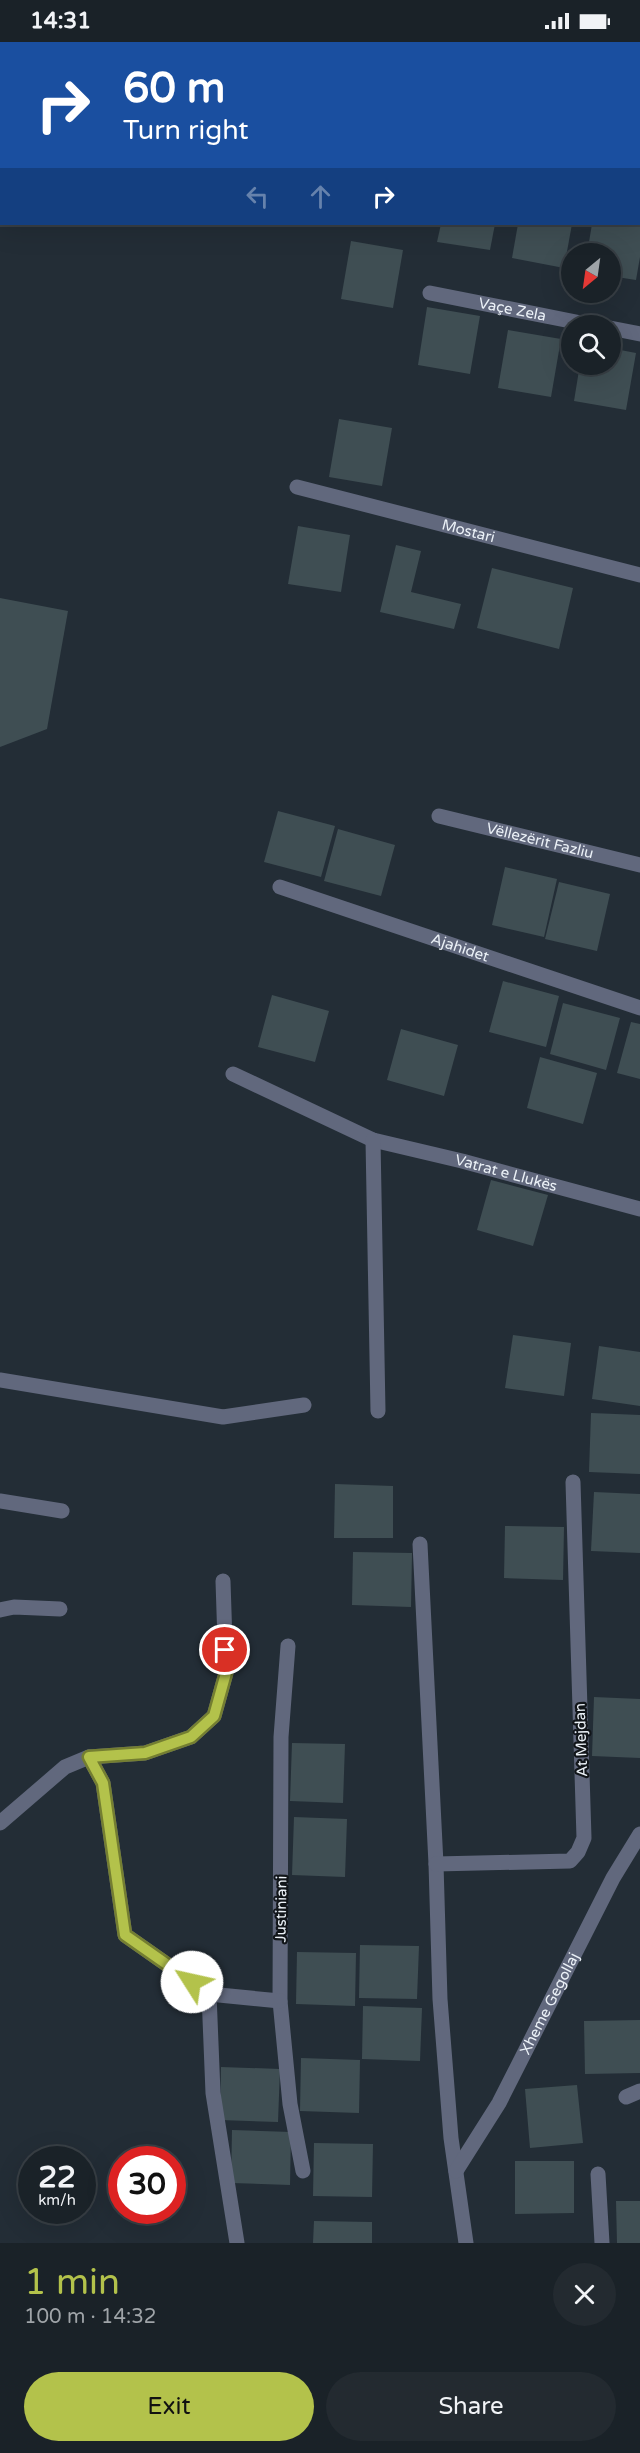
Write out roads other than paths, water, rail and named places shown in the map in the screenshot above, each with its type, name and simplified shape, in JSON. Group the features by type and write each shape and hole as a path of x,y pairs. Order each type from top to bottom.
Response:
{"street":[{"name":"Vaçe Zela","path":"430,293 561,319"},
{"path":"621,330 640,334"},
{"name":"Mostari","path":"297,487 640,575"},
{"name":"Vëllezërit Fazliu","path":"439,816 640,865"},
{"name":"Ajahidet","path":"280,887 640,1008"},
{"name":"Vatrat e Llukës","path":"233,1074 373,1140 462,1161 640,1209"},
{"path":"373,1140 378,1411"},
{"path":"0,1380 223,1417 304,1405"},
{"name":"At Mejdan","path":"436,1864 570,1861 578,1852 584,1838 573,1482"},
{"path":"0,1501 62,1510"},
{"path":"420,1544 436,1864 440,1999 456,2171 466,2243"},
{"path":"0,1823 65,1767 89,1757 145,1753 191,1737 214,1716 226,1673 223,1581"},
{"path":"0,1610 14,1607 60,1608"},
{"name":"Justiniani","path":"288,1646 281,1737 279,2001 290,2104 303,2171"},
{"path":"89,1757 103,1783 125,1935 209,1994 279,2001"},
{"name":"Xheme Gegollaj","path":"456,2171 499,2103 613,1878 640,1834"},
{"path":"209,1994 213,2093 237,2243"},
{"path":"598,2174 602,2243"}]}
